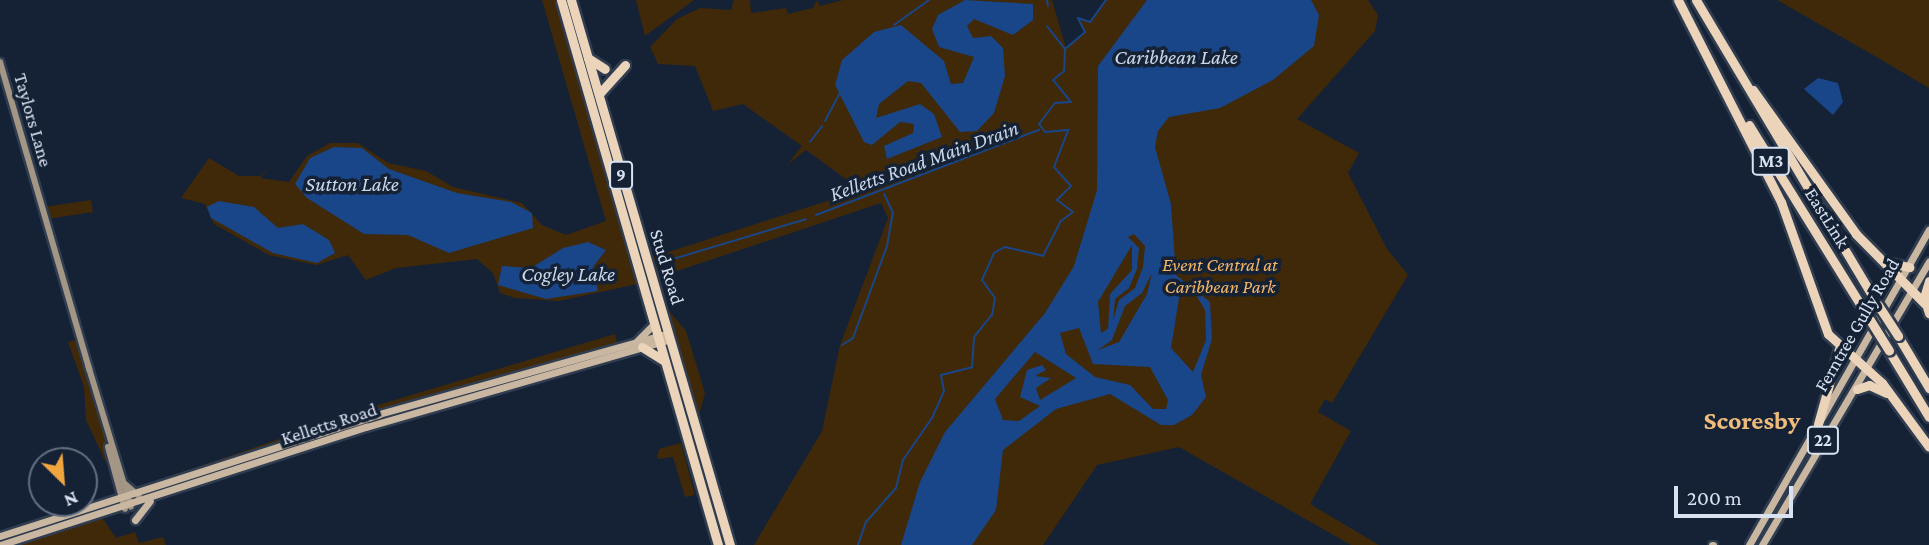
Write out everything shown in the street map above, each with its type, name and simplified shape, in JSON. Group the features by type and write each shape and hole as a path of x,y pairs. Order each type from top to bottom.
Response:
{"highway":[{"name":"Stud Road","path":"561,0 718,545"},
{"name":"Stud Road","path":"571,0 730,545"},
{"path":"1679,0 1776,190 1825,327 1839,349 1868,370 1900,406 1929,447"},
{"name":"EastLink","path":"1679,0 1929,417"},
{"name":"EastLink","path":"1696,0 1712,31 1929,388"},
{"path":"1712,31 1866,245 1927,309"},
{"path":"587,58 605,69"},
{"path":"599,95 625,65"},
{"path":"1866,245 1891,266 1909,267"},
{"path":"1927,309 1929,281"},
{"path":"639,344 664,361"},
{"path":"1818,424 1839,349"},
{"path":"1857,389 1877,388 1900,406"}],"main road":[{"name":"Taylors Lane","path":"0,62 89,369 117,487 126,504"},
{"name":"Ferntree Gully Road","path":"1749,545 1929,230"},
{"name":"Ferntree Gully Road","path":"1763,544 1857,389 1929,261"},
{"path":"639,344 654,324"},
{"name":"Kelletts Road","path":"0,545 126,504 139,496 379,414 669,336"},
{"name":"Kelletts Road","path":"0,536 100,507 151,501 366,427 639,344"},
{"name":"Taylors Lane","path":"113,462 121,480 126,504"},
{"path":"121,480 139,496"},
{"path":"100,507 117,487"},
{"path":"135,520 151,501"}],"green space":[{"path":"542,0 561,0 642,283 559,301 515,298 500,293 493,273 477,259 396,268 366,280 348,255 316,265 269,255 214,224 205,204 181,198 209,158 239,176 260,176 270,167 260,178 289,182 307,156 330,143 358,143 388,163 426,171 453,187 522,203 542,225 566,235 606,221"},
{"path":"636,0 694,0 645,36"},
{"name":"Event Central at Caribbean Park","path":"734,0 750,0 751,13 786,8 788,14 813,8 817,0 820,6 843,0 1052,0 1066,48 1085,32 1078,18 1090,22 1106,0 1368,0 1378,15 1375,31 1297,119 1359,153 1348,173 1387,249 1408,275 1332,403 1325,399 1318,412 1351,431 1310,504 1379,545 1351,545 1179,447 1097,465 1043,545 754,545 822,431 840,345 888,218 881,203 659,277 653,257 861,190 806,150 787,165 802,146 743,104 713,111 695,66 658,64 650,47 677,19 700,8 731,10"},
{"path":"1777,0 1929,0 1929,88 1873,55"},
{"path":"91,200 93,212 47,219 44,207"},
{"path":"669,311 686,331 705,393 698,419"},
{"path":"615,334 618,348 374,414 368,408"},
{"path":"78,339 101,413 110,459 105,461 86,420 84,387 68,342"},
{"path":"364,410 363,419 174,485 139,496 130,490"},
{"path":"681,443 695,495 685,497 673,457 657,459 659,449"},
{"path":"101,516 116,538 135,532 139,543 163,537 166,545 0,545 98,517"}],"water":[{"path":"965,0 1033,4 1033,20 1013,35 974,19 967,26 973,38 991,36 1003,48 1005,76 994,113 977,131 960,132 921,83 908,81 879,104 876,118 920,104 934,114 942,137 887,159 884,146 913,133 914,124 900,122 872,145 864,142 835,85 842,60 874,32 901,25 944,61 951,84 963,83 974,57 939,47 932,29 938,15"},
{"name":"Caribbean Lake","path":"1147,0 1311,0 1319,15 1314,46 1273,80 1220,108 1169,117 1158,131 1155,147 1171,204 1176,275 1210,302 1212,339 1201,375 1206,397 1192,415 1174,425 1161,425 1110,394 1056,409 1003,450 996,510 972,545 901,545 920,482 945,432 1045,313 1074,266 1097,190 1098,66","holes":["1134,234 1145,246 1143,267 1135,288 1119,300 1113,321 1115,299 1129,288 1137,269 1139,248 1128,237","1132,245 1132,270 1110,294 1108,329 1101,333 1098,302","1152,273 1147,294 1119,342 1098,350 1112,340 1125,306 1142,293","1180,292 1196,295 1205,310 1206,340 1193,372 1171,348","1079,328 1093,364 1150,367 1168,400 1166,409 1153,409 1130,385 1095,377 1066,354 1060,333","1035,352 1076,378 1040,400 1036,388 1051,378 1035,376 1046,370 1042,365 1027,370 1020,397 1040,406 1019,421 1003,420 995,399"]},
{"path":"1818,78 1838,83 1843,102 1833,115 1804,89"},
{"name":"Sutton Lake","path":"334,147 362,148 389,169 457,193 511,202 532,213 533,228 449,253 408,235 364,234 307,198 295,184 310,158"},
{"path":"219,201 254,207 278,228 303,224 329,240 335,253 317,263 273,253 211,218 207,207"},
{"name":"Cogley Lake","path":"588,242 606,250 593,267 598,291 546,299 498,285 502,266 531,268 563,248"}],"waterway":[{"path":"894,25 929,0"},
{"path":"1047,0 1048,6"},
{"path":"858,545 866,522 896,488 903,460 932,418 944,391 941,375 972,367 974,337 992,315 995,298 982,280 994,253 1005,247 1043,256 1061,221 1073,212 1057,200 1071,186 1054,167 1068,130 1045,132 1039,124 1055,103 1071,102 1053,80 1064,71 1065,49 1085,32 1078,18 1090,22 1106,0"},
{"path":"1047,26 1065,49"},
{"path":"825,121 839,95"},
{"path":"810,142 822,126"},
{"name":"Kelletts Road Main Drain","path":"816,215 1039,130"},
{"path":"842,345 853,338 887,246 893,213 884,194"},
{"name":"Kelletts Road Main Drain","path":"663,262 806,219"}],"district":[{"name":"Scoresby","path":"1752,421"}]}
